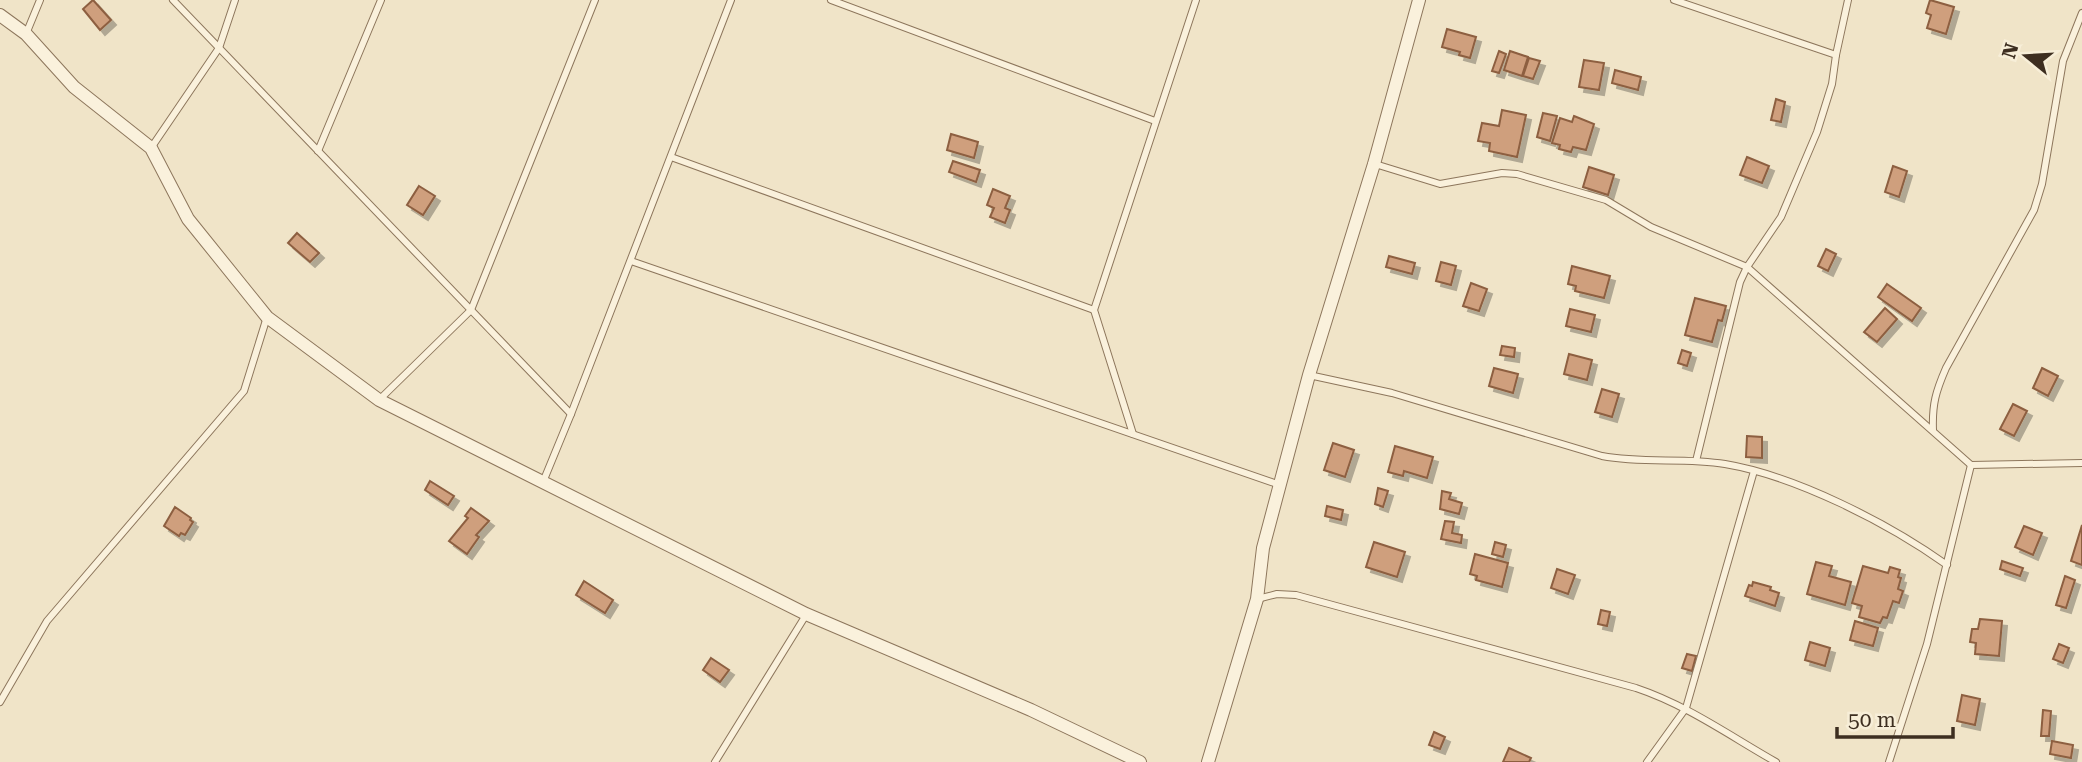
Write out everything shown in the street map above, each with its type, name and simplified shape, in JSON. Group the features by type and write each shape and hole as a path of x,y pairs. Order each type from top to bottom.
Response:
{"street":[{"path":"1208,762 1257,599 1263,548 1309,374 1374,164 1419,0"},
{"path":"0,15 26,34 74,87 151,148 188,219 267,317 379,400 806,614 1031,710 1140,762"}],"lane":[{"path":"26,34 40,0"},
{"path":"173,0 572,414"},
{"path":"151,148 219,48 235,0"},
{"path":"318,151 381,0"},
{"path":"379,400 471,310 595,0"},
{"path":"543,482 572,414 731,0"},
{"path":"831,0 1155,121"},
{"path":"1133,434 1094,310 1196,0"},
{"path":"1674,0 1836,55"},
{"path":"1696,461 1740,282 1781,217 1818,132 1832,84 1848,0"},
{"path":"1933,430 1932,406 1946,368 2034,210 2042,184 2063,61 2082,13"},
{"path":"671,158 1094,310"},
{"path":"1374,164 1440,184 1502,173 1517,174 1606,200 1651,227 1747,267 1971,465 2082,463"},
{"path":"631,261 1280,485"},
{"path":"0,702 47,621 244,391 267,317"},
{"path":"1309,374 1392,393 1602,456 1696,461 1754,471 1808,488 1835,501 1923,547 1947,565"},
{"path":"1889,762 1927,644 1971,465"},
{"path":"1647,762 1686,708 1754,471"},
{"path":"1257,599 1277,594 1296,594 1636,688 1686,708 1776,762"},
{"path":"715,762 806,614"}],"building":[{"path":"93,0 111,20 100,30 83,9"},
{"path":"1930,0 1954,7 1946,34 1927,28 1931,15 1926,13"},
{"path":"1447,29 1476,37 1470,58 1442,47"},
{"path":"1499,51 1506,54 1499,73 1492,71"},
{"path":"1510,51 1528,57 1522,76 1504,70"},
{"path":"1529,58 1540,61 1533,79 1523,76"},
{"path":"1584,60 1604,63 1599,90 1579,87"},
{"path":"1615,70 1641,77 1638,90 1612,83"},
{"path":"1776,99 1785,102 1781,122 1771,120"},
{"path":"1502,110 1526,115 1517,157 1489,151 1490,143 1478,141 1482,123 1499,126"},
{"path":"1543,113 1557,116 1550,141 1537,137"},
{"path":"1574,116 1594,124 1586,150 1573,147 1571,152 1559,149 1560,145 1552,143 1560,118 1572,122"},
{"path":"951,134 978,142 974,158 947,150"},
{"path":"1747,157 1769,166 1762,183 1740,175"},
{"path":"953,161 980,170 976,182 949,172"},
{"path":"1893,166 1907,171 1899,197 1885,192"},
{"path":"1589,167 1614,175 1608,195 1583,187"},
{"path":"419,186 435,196 423,215 407,205"},
{"path":"993,189 1010,196 1005,208 1010,210 1005,223 990,217 994,208 987,205"},
{"path":"297,233 319,253 310,262 288,243"},
{"path":"1826,249 1836,254 1828,271 1818,266"},
{"path":"1389,256 1415,263 1412,274 1386,267"},
{"path":"1441,262 1456,266 1451,285 1436,281"},
{"path":"1572,266 1610,276 1604,298 1575,291 1576,286 1568,284"},
{"path":"1471,283 1487,289 1479,311 1463,306"},
{"path":"1887,284 1921,308 1912,321 1878,297"},
{"path":"1695,298 1726,306 1722,321 1718,320 1712,342 1685,335"},
{"path":"1885,308 1897,319 1877,342 1864,332"},
{"path":"1570,309 1595,315 1591,332 1566,326"},
{"path":"1502,346 1515,348 1514,357 1500,355"},
{"path":"1682,350 1691,353 1687,366 1678,363"},
{"path":"1569,354 1592,360 1587,380 1564,374"},
{"path":"1494,368 1518,374 1513,393 1489,386"},
{"path":"2042,368 2058,376 2048,396 2033,388"},
{"path":"1602,389 1619,394 1612,417 1595,412"},
{"path":"2013,404 2027,411 2014,436 2000,429"},
{"path":"1747,436 1762,437 1762,458 1746,457"},
{"path":"1333,443 1354,450 1345,477 1324,470"},
{"path":"1395,446 1433,457 1427,478 1404,471 1403,476 1388,472"},
{"path":"430,481 454,496 448,505 425,490"},
{"path":"1378,488 1388,491 1383,507 1375,504"},
{"path":"1442,491 1451,493 1449,499 1462,503 1459,514 1440,509"},
{"path":"1327,506 1343,510 1341,520 1325,516"},
{"path":"175,507 193,522 185,535 181,533 179,536 164,526"},
{"path":"471,508 489,521 476,535 479,537 467,554 449,541 468,518 465,516"},
{"path":"1445,521 1454,522 1452,533 1462,535 1461,543 1441,539"},
{"path":"2082,525 2082,565 2071,561"},
{"path":"2024,526 2042,533 2033,555 2015,547"},
{"path":"1374,542 1405,552 1397,577 1366,567"},
{"path":"1495,542 1506,545 1503,557 1492,554"},
{"path":"1475,554 1508,563 1502,587 1476,580 1477,576 1470,574"},
{"path":"2002,561 2023,568 2020,576 2000,569"},
{"path":"1816,562 1832,566 1829,576 1851,582 1845,605 1807,594"},
{"path":"1863,566 1888,573 1890,567 1900,570 1898,589 1903,591 1899,603 1893,601 1887,618 1883,617 1880,623 1859,617 1862,606 1852,603"},
{"path":"1557,569 1575,575 1568,594 1551,588"},
{"path":"2065,576 2075,580 2066,608 2056,605"},
{"path":"584,581 613,600 605,613 576,595"},
{"path":"1753,582 1771,587 1770,590 1779,593 1775,606 1745,596"},
{"path":"1601,610 1610,612 1607,626 1598,624"},
{"path":"1980,619 2002,621 1999,656 1975,654 1976,643 1970,642 1972,629 1978,629"},
{"path":"1855,621 1878,628 1873,646 1850,640"},
{"path":"1810,642 1830,648 1825,666 1805,660"},
{"path":"2059,644 2069,648 2063,663 2053,659"},
{"path":"1687,654 1696,656 1692,671 1682,668"},
{"path":"711,658 729,670 720,682 703,670"},
{"path":"1962,695 1980,699 1975,725 1957,721"},
{"path":"2043,710 2051,711 2049,736 2041,736"},
{"path":"1434,732 1445,737 1440,749 1429,745"},
{"path":"2052,741 2073,745 2071,758 2050,754"},
{"path":"1509,748 1531,758 1529,762 1503,762"}]}
